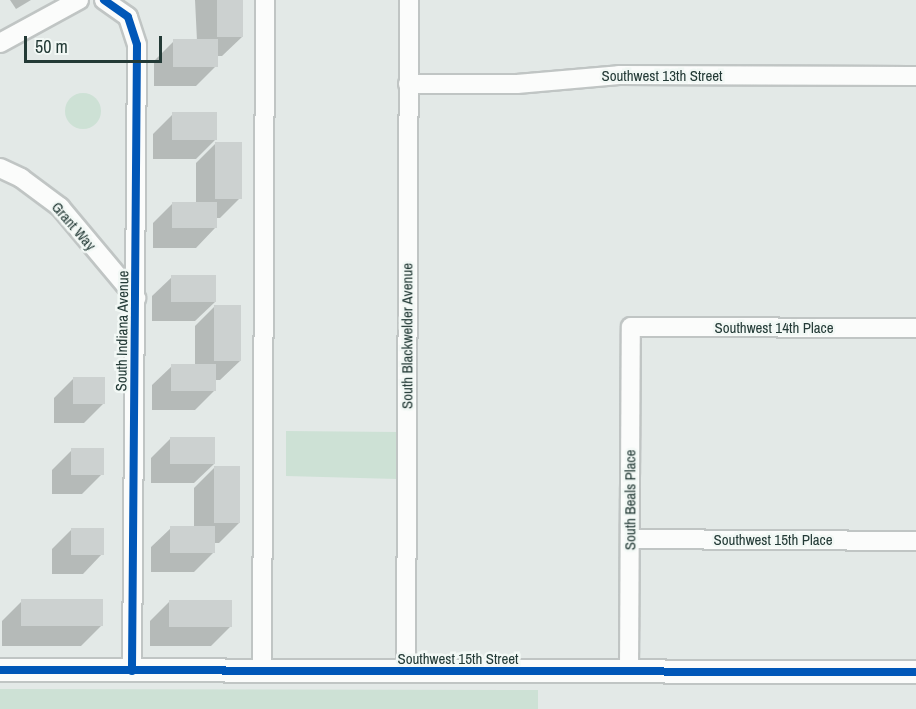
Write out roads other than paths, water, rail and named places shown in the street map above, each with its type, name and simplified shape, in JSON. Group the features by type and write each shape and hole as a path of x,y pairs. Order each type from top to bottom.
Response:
{"street":[{"path":"0,43 79,0"},
{"path":"262,672 265,0"},
{"name":"South Blackwelder Avenue","path":"406,672 409,0"},
{"name":"South Indiana Avenue","path":"107,1 128,17 137,45 132,671"},
{"name":"Southwest 13th Street","path":"408,84 517,84 619,75 916,76"},
{"name":"Grant Way","path":"0,168 21,178 60,207 136,298"},
{"name":"Southwest 14th Place","path":"631,327 916,328"},
{"name":"South Beals Place","path":"629,672 631,327"},
{"name":"Southwest 15th Place","path":"631,539 916,541"},
{"name":"Southwest 15th Street","path":"0,670 916,672"}]}
